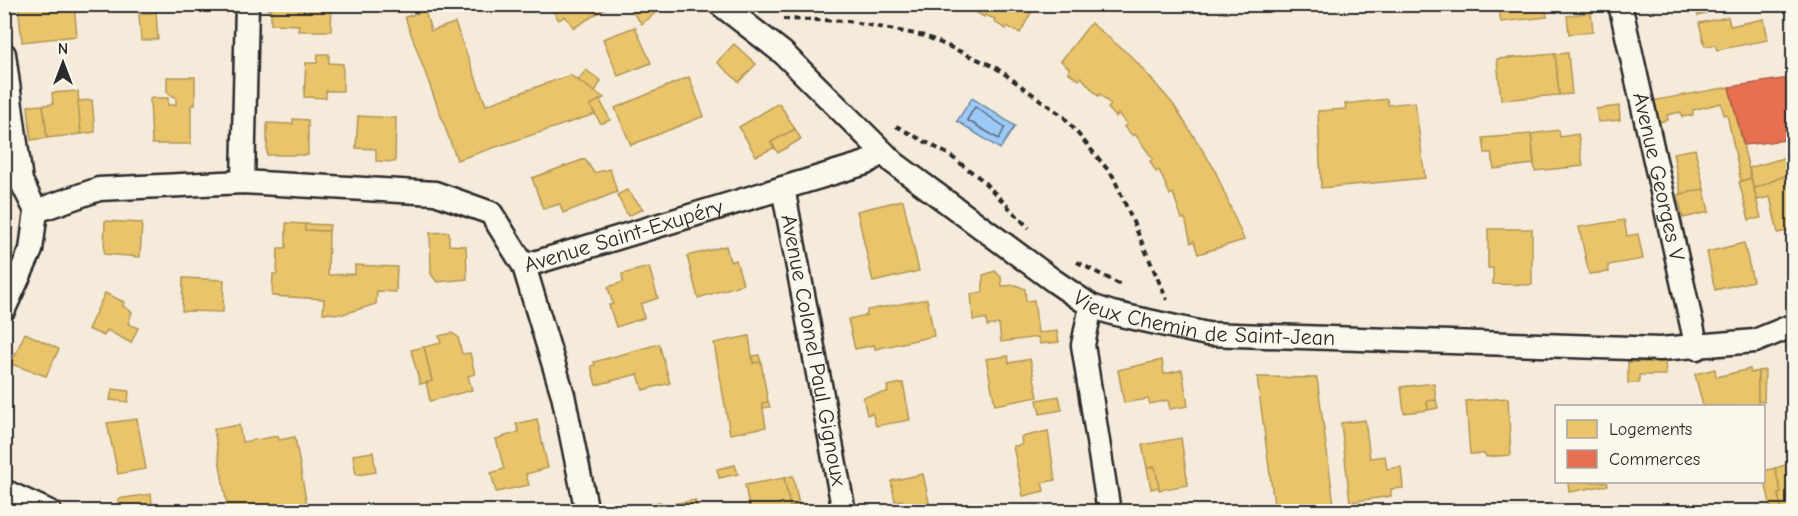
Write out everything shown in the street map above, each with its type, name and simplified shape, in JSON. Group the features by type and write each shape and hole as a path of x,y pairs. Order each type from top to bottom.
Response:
{"street":[{"path":"243,182 247,4"},
{"name":"Vieux Chemin de Saint-Jean","path":"720,4 783,53 882,152 1091,306 1112,313 1207,334 1660,350 1755,341 1794,325"},
{"name":"Avenue Georges V","path":"1620,4 1697,348"},
{"path":"4,54 21,181 36,211 31,250 4,309"},
{"name":"Avenue Saint-Exupéry","path":"36,211 99,189 243,182 435,193 490,213 524,266 866,163 882,152"},
{"name":"Avenue Colonel Paul Gignoux","path":"783,188 844,512"},
{"path":"524,266 563,395 587,512"},
{"path":"1091,306 1083,345 1109,512"},
{"path":"4,491 50,512"}],"path":[{"path":"778,19 848,21 925,36 995,67 1064,117 1113,176 1162,284 1168,304 1161,302"},
{"path":"889,122 948,154 981,179 1036,234"},
{"path":"1071,258 1129,289"}],"water":[{"path":"972,98 1015,126 1000,149 957,121"}],"building: Logements":[{"path":"18,4 74,4 77,36 22,42"},
{"path":"268,4 332,4 331,31 298,31 299,25 271,24 271,9 268,9"},
{"path":"553,4 605,4 602,7 604,9 574,28 565,16 559,20 550,7"},
{"path":"630,4 666,4 642,24 627,6"},
{"path":"962,4 1036,4 1020,33 1007,26 1006,29 994,22 995,19 985,15 984,17"},
{"path":"1498,4 1545,4 1547,17 1501,22"},
{"path":"1695,4 1703,4 1705,14 1698,16"},
{"path":"425,11 431,31 455,23 486,105 570,75 604,98 590,105 595,114 457,160 405,17"},
{"path":"156,12 158,39 141,41 139,14"},
{"path":"1591,12 1593,32 1569,34 1567,16"},
{"path":"1728,17 1730,26 1764,19 1768,40 1717,50 1715,45 1705,46 1699,23"},
{"path":"1091,23 1132,57 1173,104 1214,168 1244,240 1198,254 1194,241 1191,243 1185,218 1182,219 1173,193 1170,195 1159,170 1156,172 1150,161 1153,159 1135,134 1133,136 1124,127 1127,124 1118,114 1116,117 1108,108 1111,105 1100,94 1098,96 1081,77 1079,80 1068,72 1070,69 1061,61"},
{"path":"635,27 651,63 618,76 603,39"},
{"path":"734,44 756,64 739,82 717,62"},
{"path":"1568,53 1572,94 1559,95 1555,54"},
{"path":"318,54 329,54 329,63 343,64 343,91 326,91 326,98 304,97 306,63 317,63"},
{"path":"1555,54 1559,95 1501,100 1497,59"},
{"path":"586,70 601,81 595,92 578,80"},
{"path":"167,77 195,77 195,105 191,105 191,144 152,144 150,98 168,98 168,105 176,105 176,98 167,92"},
{"path":"689,77 704,116 631,145 615,108"},
{"path":"1729,87 1751,178 1741,181 1727,114 1724,115 1721,103 1693,110 1693,115 1682,117 1681,112 1667,115 1668,120 1655,123 1651,101"},
{"path":"78,91 81,134 47,138 43,105 53,104 52,93"},
{"path":"1387,99 1388,105 1415,102 1425,178 1321,188 1318,111 1346,109 1345,104"},
{"path":"92,100 95,132 81,134 78,101"},
{"path":"600,100 610,120 601,124 590,105"},
{"path":"779,103 795,129 771,142 774,148 756,156 739,127"},
{"path":"43,105 47,138 31,140 28,106"},
{"path":"1619,106 1620,120 1598,122 1596,109"},
{"path":"358,116 396,118 395,162 376,161 376,149 356,148"},
{"path":"293,119 308,120 308,155 267,155 267,123 293,124"},
{"path":"795,129 801,139 778,153 771,142"},
{"path":"1559,130 1560,137 1578,134 1583,166 1535,171 1531,134"},
{"path":"1531,134 1534,164 1494,169 1491,153 1485,153 1483,138"},
{"path":"1695,149 1704,189 1681,194 1673,153"},
{"path":"1794,155 1794,172 1754,189 1749,168"},
{"path":"585,159 594,173 610,169 617,192 563,213 560,204 543,209 532,178"},
{"path":"1786,175 1789,188 1794,187 1794,229 1778,233 1770,197 1757,200 1754,189"},
{"path":"1751,178 1761,218 1749,220 1739,182"},
{"path":"1704,189 1709,212 1683,218 1678,195"},
{"path":"627,190 643,209 628,216 617,195"},
{"path":"903,200 919,271 873,282 857,211"},
{"path":"1624,220 1627,236 1638,234 1643,259 1608,265 1609,272 1589,274 1579,227"},
{"path":"105,221 142,223 140,257 104,254"},
{"path":"286,223 305,224 305,230 329,231 328,275 355,274 355,265 397,267 396,292 377,291 376,304 343,314 323,313 324,299 272,296 273,274 277,274 278,248 286,248"},
{"path":"305,224 330,225 329,231 305,230"},
{"path":"1488,229 1532,229 1532,285 1493,284 1493,268 1488,268"},
{"path":"449,232 449,245 466,246 467,279 437,282 431,274 430,233"},
{"path":"1744,243 1753,281 1715,290 1707,252"},
{"path":"726,246 730,262 736,260 743,284 698,298 687,256"},
{"path":"649,267 658,298 641,304 644,318 616,327 609,305 613,304 608,287 623,282 622,274"},
{"path":"995,271 1001,277 1002,286 1016,285 1025,289 1026,301 1034,300 1038,333 1057,331 1059,342 1040,344 1038,337 1001,342 999,324 987,326 986,319 973,320 971,294 983,292 983,275"},
{"path":"183,278 224,280 223,312 182,311"},
{"path":"105,293 124,302 123,306 132,312 128,324 138,328 131,343 107,330 104,336 88,329"},
{"path":"927,299 934,336 875,349 874,345 855,349 848,319 867,315 867,310"},
{"path":"25,333 59,349 46,376 11,364"},
{"path":"452,333 458,337 462,354 470,353 475,374 468,376 472,390 430,401 426,382 432,381 424,347 441,343 439,336"},
{"path":"749,336 753,363 761,362 768,402 762,403 766,427 730,434 714,343"},
{"path":"659,344 670,383 643,390 638,374 596,385 591,366 595,365 594,362"},
{"path":"424,347 432,381 420,384 411,350"},
{"path":"759,355 761,362 753,363 753,356"},
{"path":"1008,356 1009,363 1030,359 1038,397 995,405 986,359"},
{"path":"1162,360 1164,374 1182,370 1188,406 1170,409 1168,400 1150,404 1148,399 1124,403 1118,370"},
{"path":"1628,362 1665,362 1666,375 1639,375 1639,383 1628,383"},
{"path":"1715,369 1716,377 1750,369 1751,373 1758,371 1758,404 1703,405 1695,374"},
{"path":"1765,370 1764,402 1758,401 1758,371"},
{"path":"1257,377 1317,378 1335,512 1275,512"},
{"path":"903,383 910,420 876,426 872,413 867,415 863,397 888,392 887,386"},
{"path":"1434,383 1436,400 1427,401 1428,410 1404,413 1401,387"},
{"path":"112,389 129,391 128,402 110,400"},
{"path":"1059,396 1062,410 1040,414 1037,400"},
{"path":"1508,398 1511,455 1486,457 1485,454 1470,454 1466,401"},
{"path":"1436,400 1438,408 1428,410 1427,401"},
{"path":"768,402 770,407 763,408 762,403"},
{"path":"137,419 146,469 118,474 107,423"},
{"path":"537,419 548,468 526,474 529,485 496,492 491,473 504,469 496,439 519,432 516,424"},
{"path":"1365,420 1370,458 1385,456 1387,469 1401,467 1403,488 1391,489 1391,496 1350,502 1341,423"},
{"path":"239,425 242,442 278,436 279,440 295,437 308,512 228,512 214,429"},
{"path":"1048,431 1055,480 1042,483 1044,491 1023,496 1013,446 1022,445 1021,437"},
{"path":"1181,438 1188,485 1159,490 1155,467 1147,468 1142,445"},
{"path":"373,452 376,472 356,475 353,455"},
{"path":"1794,463 1794,512 1782,512 1778,494 1781,493 1775,468"},
{"path":"735,465 738,474 719,478 717,469"},
{"path":"1155,467 1159,487 1151,489 1147,468"},
{"path":"1775,468 1781,493 1778,494 1782,512 1772,512 1765,471"},
{"path":"923,474 931,512 904,512 902,500 895,501 891,481"},
{"path":"793,476 799,505 790,507 784,478"},
{"path":"784,478 790,507 795,506 796,512 750,512 745,485"},
{"path":"1568,483 1607,483 1608,485 1569,492"},
{"path":"151,494 153,512 120,512 118,499"},
{"path":"695,500 697,512 626,512 625,509 660,502 661,506"}],"building: Commerces":[{"path":"1789,78 1794,95 1794,139 1744,145 1729,87"}]}
